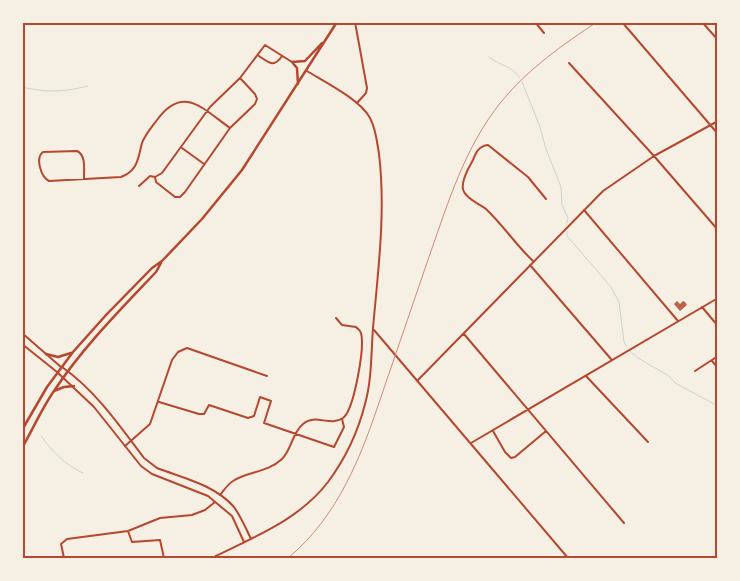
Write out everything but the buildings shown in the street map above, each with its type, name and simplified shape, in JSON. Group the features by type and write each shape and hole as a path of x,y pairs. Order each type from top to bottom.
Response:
{"main road":[{"path":"22,448 52,392 63,377 104,327 156,272 162,262 202,219 242,170 337,22"},
{"path":"292,62 305,61 327,38"},
{"path":"292,62 297,68 298,85"},
{"path":"22,430 57,372 73,352 101,320 152,268 162,262"},
{"path":"46,354 58,358 73,352"},
{"path":"52,392 64,387 74,386"}],"street":[{"path":"355,22 367,88 366,93 357,103"},
{"path":"535,22 544,33"},
{"path":"622,22 718,134"},
{"path":"702,22 718,40"},
{"path":"139,186 146,178 150,176 155,177 162,173 207,112 240,78 265,45 292,62"},
{"path":"258,55 270,64 274,64 282,56"},
{"path":"569,63 654,156 718,230"},
{"path":"212,558 283,522 304,507 328,482 343,458 356,431 366,403 371,372 382,217 382,181 373,124 366,112 357,103 307,71"},
{"path":"155,177 156,182 175,197 180,197 230,128 258,99 240,78"},
{"path":"84,179 83,156 77,150 43,152 40,154 38,158 46,180 49,181 121,177 132,172 136,166 145,136 165,109 177,102 188,102 198,105 230,128"},
{"path":"418,380 603,192 654,156 718,121"},
{"path":"533,261 487,211 466,194 462,188 463,181 477,150 483,145 488,145 528,178 546,199"},
{"path":"181,147 204,164"},
{"path":"584,210 678,320"},
{"path":"530,266 611,359"},
{"path":"471,443 586,376 611,359 718,298"},
{"path":"702,307 718,326"},
{"path":"64,558 61,544 67,539 128,531 155,519 184,517 205,510 230,483 267,469 281,460 289,450 302,424 310,420 331,422 342,419 350,410 355,394 361,337 356,327 342,326 336,318"},
{"path":"373,328 568,558"},
{"path":"22,333 68,371 102,404 144,458 154,466 205,486 220,495 236,511 251,539"},
{"path":"464,334 624,523"},
{"path":"22,344 74,386 101,414 141,466 152,474 203,494 215,501 232,516 244,542"},
{"path":"125,446 150,424 175,355 187,348 267,376"},
{"path":"695,371 718,356"},
{"path":"712,361 718,368"},
{"path":"586,376 648,442"},
{"path":"159,402 199,414 204,414 209,405 248,418 254,416 260,397 271,401 264,423 334,447 344,427 342,419"},
{"path":"492,430 510,458 515,457 546,431"},
{"path":"128,531 132,542 160,540 164,558"}],"waterway":[{"path":"489,57 512,70 520,78"},
{"path":"522,82 561,187 562,205 568,218 567,223"},
{"path":"22,87 55,91 88,86"},
{"path":"567,231 567,236 611,287 619,302 624,342 627,347"},
{"path":"630,351 638,358 669,376 675,383 718,406"},
{"path":"41,436 59,457 83,473"}],"railway":[{"path":"288,558 321,523 347,483 357,461 451,194 477,137 501,102 522,79 558,49 597,22"}]}
